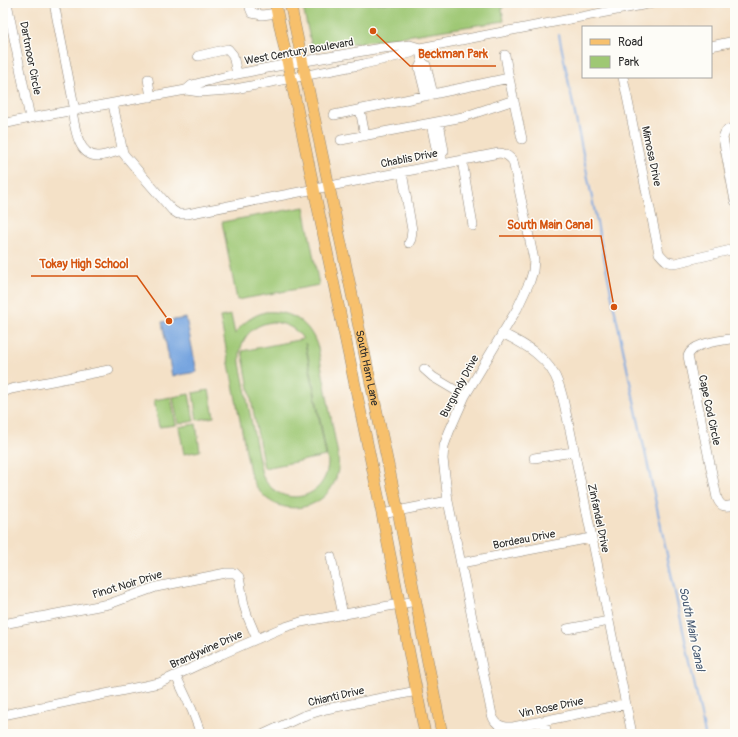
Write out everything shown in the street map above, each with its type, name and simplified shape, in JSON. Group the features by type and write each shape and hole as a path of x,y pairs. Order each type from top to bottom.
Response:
{"main road":[{"name":"South Ham Lane","path":"290,3 398,511 442,734"},
{"name":"South Ham Lane","path":"276,8 382,514 425,734"}],"street":[{"name":"Dartmoor Circle","path":"7,3 30,118"},
{"path":"54,3 77,136 80,145 89,154 98,156 122,150 113,104"},
{"path":"250,3 252,12 262,15 276,8"},
{"name":"West Century Boulevard","path":"3,124 186,90 200,92 230,90 378,61 411,53 420,48 653,3"},
{"path":"712,46 735,41"},
{"name":"West Century Boulevard","path":"186,90 192,85 288,64 375,49 410,45 420,48"},
{"path":"420,48 422,62 419,68 429,95"},
{"path":"198,56 228,50 233,55 237,74"},
{"path":"505,55 522,139"},
{"path":"334,115 509,78"},
{"name":"Mimosa Drive","path":"623,78 659,253 670,263 675,263 735,249"},
{"path":"148,79 151,96"},
{"path":"341,140 463,117 514,100"},
{"path":"360,109 365,136"},
{"path":"435,122 444,151 442,160"},
{"path":"735,127 724,132 722,138 735,201"},
{"name":"Chablis Drive","path":"122,150 131,163 172,210 178,214 191,214 402,172 442,160 462,160 499,153 508,155"},
{"name":"Burgundy Drive","path":"491,710 448,501 443,460 444,446 465,396 517,309 533,271 534,260 513,161 508,155"},
{"path":"462,160 473,226"},
{"path":"402,172 412,230 409,243"},
{"name":"Zinfandel Drive","path":"502,333 534,351 545,361 553,372 559,385 570,430 573,452 632,734"},
{"name":"Cape Cod Circle","path":"735,338 699,345 692,349 688,354 718,502 726,507 735,505"},
{"path":"424,369 433,377 465,396"},
{"path":"3,392 109,370"},
{"path":"534,458 573,452"},
{"path":"382,514 448,501"},
{"name":"Bordeau Drive","path":"461,563 591,538"},
{"path":"331,557 343,614"},
{"name":"Pinot Noir Drive","path":"3,624 109,604 156,586 226,573 235,573 239,577 244,605 257,639"},
{"name":"Brandywine Drive","path":"3,715 159,683 282,628 301,622 416,601"},
{"path":"567,629 609,621"},
{"path":"176,676 192,710 201,734"},
{"name":"Chianti Drive","path":"264,734 303,716 326,709 416,691"},
{"name":"Vin Rose Drive","path":"491,710 494,721 501,726 508,728 626,704"},
{"path":"544,721 547,734"}],"green space":[{"path":"302,3 506,3 502,9 504,21 373,41 312,48"},
{"path":"304,207 319,285 237,300 222,222"},
{"path":"265,312 283,313 298,320 310,331 318,348 338,455 337,475 329,491 317,501 303,507 287,507 271,502 259,490 250,472 220,317 231,315 235,334 244,323","holes":["272,322 294,329 303,339 242,351 264,468 326,456 305,343 306,345 328,462 326,475 320,485 311,492 301,496 290,497 279,493 270,486 262,475 240,363 241,348 247,335 252,330 264,324"]},
{"path":"209,390 214,417 197,420 193,393"},
{"path":"189,394 194,421 178,424 173,397"},
{"path":"171,397 176,425 159,427 154,400"},
{"path":"196,424 200,451 184,454 179,427"}],"water":[{"path":"186,318 197,372 172,376 162,322"}],"waterway":[{"name":"South Main Canal","path":"559,35 614,307 705,734"}],"place":[{"name":"Beckman Park","path":"373,31"},
{"name":"South Main Canal","path":"614,307"},
{"name":"Tokay High School","path":"169,321"}]}
